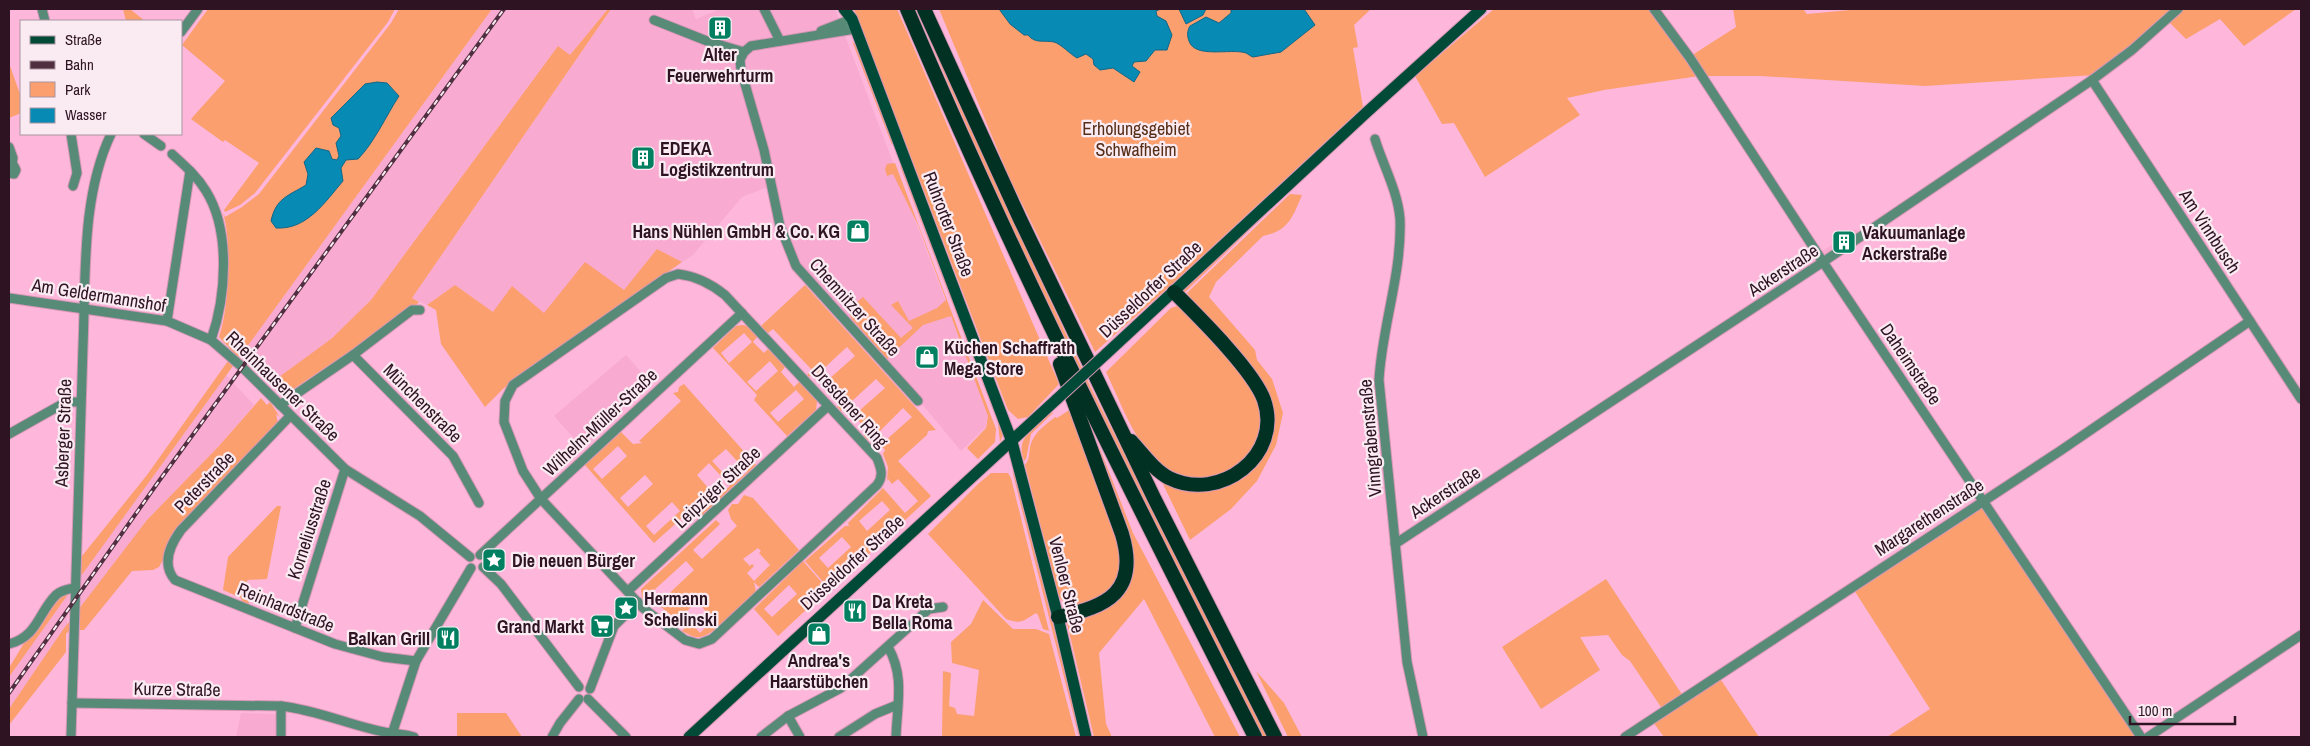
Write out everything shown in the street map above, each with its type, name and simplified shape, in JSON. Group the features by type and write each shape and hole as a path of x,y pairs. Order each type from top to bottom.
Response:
{"highway":[{"path":"907,9 1034,293 1129,488 1255,737"},
{"path":"924,9 1024,228 1121,430 1275,737"},
{"path":"1121,430 1158,470 1170,479 1196,485 1223,482 1236,476 1255,457 1263,444 1267,431 1268,414 1264,398 1251,376 1174,292"},
{"path":"1034,293 1122,534 1128,562 1121,584 1107,600 1086,611 1058,617"}],"main road":[{"name":"Ruhrorter Straße","path":"844,9 853,19 1012,442"},
{"name":"Düsseldorfer Straße","path":"689,737 1481,9"},
{"name":"Venloer Straße","path":"1012,442 1058,617 1086,737"}],"street":[{"path":"182,31 198,9"},
{"path":"764,9 780,41"},
{"name":"Daheimstraße","path":"1654,9 1690,58 1823,262 2141,737"},
{"name":"Ackerstraße","path":"1395,544 1823,262 2092,80 2132,50 2178,9"},
{"path":"654,20 707,41 744,52 751,46 812,35 853,19"},
{"name":"Chemnitzer Straße","path":"744,52 740,60 741,70 764,150 780,226 796,266 918,401"},
{"name":"Am Vinnbusch","path":"2092,80 2301,398"},
{"path":"71,135 77,173 73,186"},
{"name":"Asberger Straße","path":"71,737 74,588 84,309 92,192 97,168 111,135"},
{"path":"146,135 162,146"},
{"name":"Vinngrabenstraße","path":"1375,139 1396,196 1400,219 1395,286 1380,357 1379,380 1407,662 1423,737"},
{"path":"9,147 13,158 10,171"},
{"name":"Rheinhausener Straße","path":"172,154 207,191 213,206 222,242 221,308 211,340 228,353 345,469 420,516 475,556"},
{"path":"167,321 190,171"},
{"name":"Dresdener Ring","path":"678,274 692,276 713,286 742,314 828,406 876,458 882,469 878,485 712,639 699,644 685,640 638,602 541,499 523,471 504,422 505,401 513,386 666,278 678,274"},
{"name":"Am Geldermannshof","path":"9,298 167,321 211,340"},
{"path":"280,405 353,355 412,310 420,310"},
{"name":"Wilhelm-Müller-Straße","path":"475,556 541,499 742,314"},
{"name":"Margarethenstraße","path":"1625,737 1983,500 2068,446 2250,321"},
{"name":"Münchenstraße","path":"353,355 453,456 479,503"},
{"path":"9,434 66,402 80,402"},
{"name":"Leipziger Straße","path":"628,591 828,406"},
{"name":"Peterstraße","path":"175,580 169,573 167,558 172,542 186,524 290,416"},
{"name":"Korneliusstraße","path":"295,628 345,469"},
{"path":"475,556 484,560 482,567 476,570 471,568 468,563 475,556"},
{"path":"482,567 501,584 579,687"},
{"path":"392,735 416,661 471,568"},
{"name":"Reinhardstraße","path":"175,580 352,650 383,657 416,661"},
{"path":"9,644 19,641 30,633 56,595 74,588"},
{"path":"552,737 560,723 591,694 590,689 614,626 638,602"},
{"path":"761,737 788,716 841,688 929,609 943,607"},
{"path":"2148,737 2301,636"},
{"path":"888,647 897,662 899,682 896,737"},
{"path":"579,687 584,686 590,689"},
{"path":"579,687 576,694 626,737"},
{"name":"Kurze Straße","path":"72,703 281,706 304,708 392,735 414,737"},
{"path":"839,737 888,707 897,705"},
{"path":"281,706 281,737"},
{"path":"788,716 800,737"}],"shaded area":[{"path":"492,9 608,9 570,55 558,46 371,300 331,339 276,380 244,351"},
{"path":"611,9 692,9 696,19 720,9 835,9 986,408 988,416 985,428 961,451 922,404 797,266 768,187 742,197 693,255 682,262 657,249 624,290 544,313 493,312 455,285 427,305 412,298"},
{"path":"1856,229 1860,235 1824,258 1821,252"},
{"path":"626,355 649,381 580,445 554,416"},
{"path":"226,375 254,405 218,447 147,520 81,608 81,576"},
{"path":"69,593 67,625 9,709 9,677"},
{"path":"241,713 276,714 277,737 236,737"}],"green space":[{"path":"123,9 130,9 144,20 126,20"},
{"path":"208,9 395,9 388,22 255,193 240,205 225,212 224,210 259,163 225,140 223,142 191,119 225,81 182,45"},
{"path":"399,9 492,9 239,358 219,337 225,310 228,275 228,240 223,213 225,217 259,194 391,23"},
{"path":"608,9 611,9 412,298 419,302 412,309 286,394 279,393 275,389 275,380 331,339 371,300 558,46 570,55"},
{"path":"854,9 897,9 1059,384 1028,417 1018,419 1008,410"},
{"path":"916,9 919,9 1003,199 1091,388 1267,737 1262,737 1078,368 993,187"},
{"name":"Erholungsgebiet Schwafheim","path":"939,9 1371,9 1354,25 1358,47 1353,48 1363,107 1172,284 1095,352 1009,177"},
{"path":"1494,9 1648,9 1686,59 1736,27 1733,9 1803,9 1807,14 1850,9 2296,9 2244,46 2220,19 2186,39 2169,22 2130,48 2095,75 1925,86 1761,76 1699,76 1604,90 1567,98 1580,115 1485,177 1454,123 1442,124 1415,76"},
{"path":"852,41 856,46 893,141 892,145"},
{"path":"9,63 20,94 20,113 9,118"},
{"path":"895,163 996,429 995,442 978,459 967,448 986,428 988,416 951,316 923,325 887,359 851,318 851,308 863,297 901,338 913,328 891,305 898,301 909,321 937,308 946,300 918,225 893,174 887,176 885,169 887,164"},
{"path":"900,166 903,168 1002,428 1003,435 1000,442 998,423"},
{"path":"1298,181 1288,193 1184,293 1184,290"},
{"path":"1290,194 1302,195 1289,222 1272,234 1263,236 1216,282 1209,297 1255,350 1257,360 1272,379 1283,413 1276,445 1257,481 1231,509 1190,540 1161,480 1174,487 1203,491 1218,489 1232,484 1245,477 1256,467 1265,454 1273,420 1187,293"},
{"path":"657,249 682,262 504,388 485,407 441,344 436,310 427,305 455,285 493,312 512,286 544,313 585,262 624,290"},
{"path":"805,285 936,430 928,431 927,435 898,461 931,496 830,590 805,561 845,526 849,526 848,523 883,488 905,513 918,501 898,479 892,484 888,479 887,481 888,467 883,454 885,450 873,436 868,440 864,436 868,431 846,407 841,411 837,406 841,402 814,373 809,377 807,375 812,370 773,329 768,333 761,326","holes":["847,347 855,356 829,379 822,370","876,379 885,388 859,411 851,402","903,408 912,417 886,440 879,432","882,501 890,510 867,531 859,521","842,537 851,547 828,568 819,558"]},
{"path":"1177,306 1212,339 1244,375 1257,398 1260,412 1258,444 1247,462 1225,474 1193,481 1172,473 1149,453 1132,428 1106,372 1171,308"},
{"path":"736,326 747,326 757,337 753,342 764,353 768,349 785,367 781,372 794,387 799,382 817,401 816,410 787,436 754,400 757,395 713,348","holes":["744,333 752,342 729,363 721,353","770,361 778,371 756,391 747,382","796,390 804,399 778,422 770,413"]},
{"path":"228,361 233,366 81,576 82,529 82,556 147,475"},
{"path":"684,384 756,465 699,518 684,516 654,543 585,465 621,432 633,444 642,443 639,441 681,401 673,393 678,392 679,387","holes":["618,446 627,456 602,479 593,469","726,449 747,472 733,484 712,461","709,463 730,486 717,498 697,475","645,475 653,484 628,507 620,498","672,502 680,511 654,535 646,526"]},
{"path":"261,398 267,405 270,402 280,417 276,414 278,423 185,521 159,567 153,570 132,571 84,630 80,630 80,620 66,634 66,652 9,725 9,709 62,631 147,520 218,447"},
{"path":"1071,409 1121,550 1119,578 1103,598 1069,608 1059,597 1025,465 1036,434 1055,417 1057,418"},
{"path":"1054,412 1031,434 1024,461 1022,447 1026,436 1040,421"},
{"path":"1088,426 1100,449 1133,533 1240,737 1215,737 1144,599 1099,653 1106,724 1112,737 1094,737 1067,623 1131,572"},
{"path":"1012,470 1018,483 1081,737 1079,737"},
{"path":"991,473 1008,473 1011,478 1049,631 1043,629 1036,613 1019,622 1006,619 928,534"},
{"path":"744,495 753,498 799,550 759,587 754,582 756,592 722,624 700,637 693,636 682,631 686,627 661,607 663,605 660,602 694,570 686,561 652,592 655,596 647,603 642,598 641,589 716,520 720,524 693,550 702,559 737,526 731,519 728,510 732,504 738,504","holes":["758,548 761,551 759,553 770,565 754,581 747,573 754,566 752,564 750,566 743,559","697,601 713,620 700,633 683,615"]},
{"path":"277,506 281,506 267,579 247,580 249,604 247,606 243,605 241,598 223,590 228,557"},
{"path":"1982,506 2137,737 1887,737 1930,709 1854,590"},
{"path":"803,561 824,585 825,592 778,636 754,609","holes":["789,585 797,594 772,617 764,609"]},
{"path":"1606,579 1683,696 1663,710 1630,661 1622,655 1608,635 1580,637 1600,670 1541,709 1502,647"},
{"path":"69,593 9,677 9,668 27,638 55,599"},
{"path":"983,600 1013,629 1036,629 1049,634 1076,737 942,737 943,671 951,673 949,706 955,708 957,714 974,716 979,670 952,663 951,642 971,624"},
{"path":"1256,671 1284,703 1302,737 1288,737"},
{"path":"1719,677 1759,737 1664,737 1653,722"},
{"path":"457,713 506,713 522,737 457,737"}],"water":[{"path":"999,9 1161,9 1156,11 1157,16 1166,21 1172,35 1167,50 1155,50 1146,61 1134,62 1132,66 1140,72 1134,82 1113,68 1100,70 1094,65 1093,59 1086,54 1077,58 1057,43 1037,41 1028,35 1024,35 1010,24"},
{"path":"1179,9 1206,9 1203,15 1186,24"},
{"path":"1231,9 1304,9 1315,25 1281,52 1253,57 1239,52 1198,50 1193,46 1189,41 1188,35 1190,26 1206,17 1219,23 1231,13"},
{"path":"387,83 399,96 364,153 358,159 346,160 341,168 343,181 322,206 306,220 287,227 276,228 271,221 276,207 288,195 306,185 308,174 304,162 316,148 329,151 332,159 337,160 339,156 336,143 341,136 339,128 333,125 331,118 365,84"}],"railway":[{"path":"9,693 159,481 504,9"}],"place":[{"name":"Alter Feuerwehrturm","path":"720,28"},
{"name":"EDEKA Logistikzentrum","path":"643,158"},
{"name":"Hans Nühlen GmbH & Co. KG","path":"858,231"},
{"name":"Vakuumanlage Ackerstraße","path":"1844,242"},
{"name":"Küchen Schaffrath Mega Store","path":"927,357"},
{"name":"Die neuen Bürger","path":"494,560"},
{"name":"Hermann Schelinski","path":"626,608"},
{"name":"Da Kreta Bella Roma","path":"855,611"},
{"name":"Grand Markt","path":"602,626"},
{"name":"Andrea's Haarstübchen","path":"819,634"},
{"name":"Balkan Grill","path":"448,638"}]}
